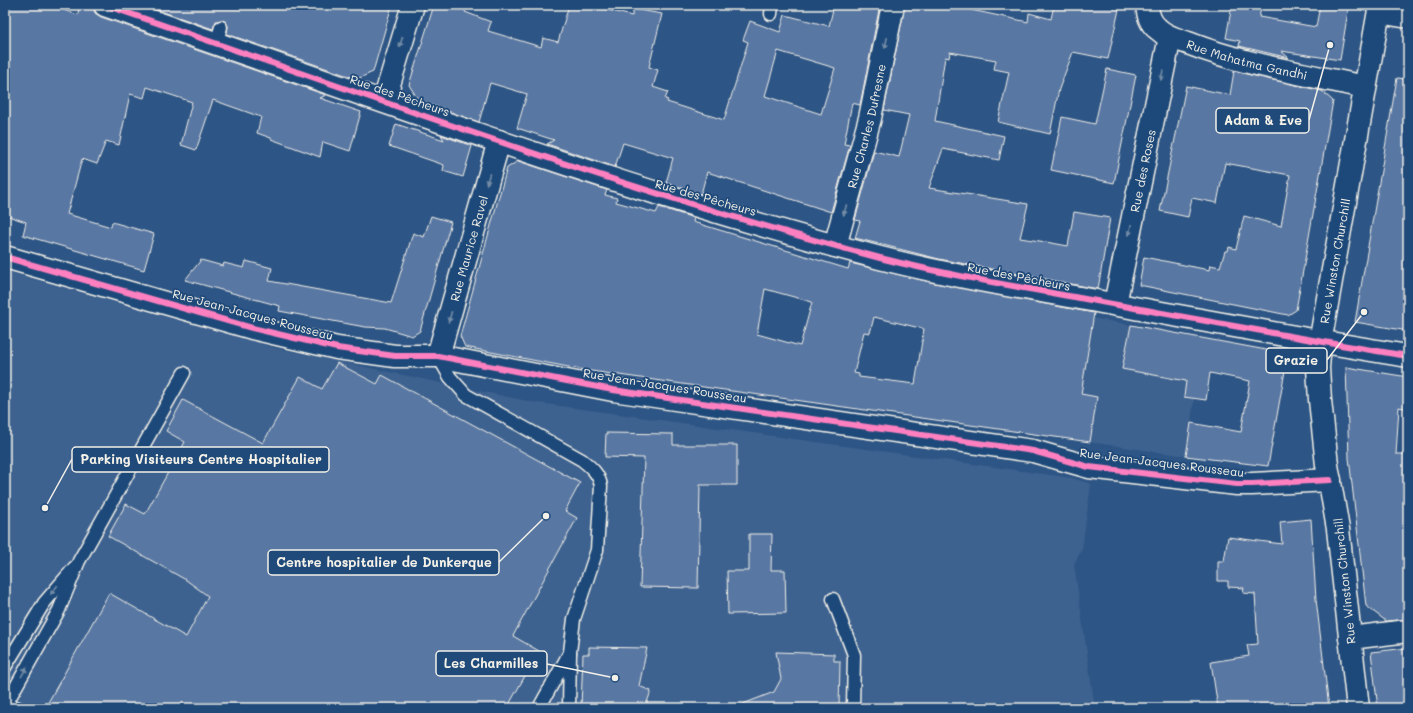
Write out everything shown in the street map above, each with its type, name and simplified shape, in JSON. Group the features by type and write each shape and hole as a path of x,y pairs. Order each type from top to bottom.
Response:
{"street":[{"name":"Rue des Pêcheurs","path":"105,5 219,35 384,101 635,187 883,259 969,278 1320,342 1408,356"},
{"path":"384,101 413,5"},
{"name":"Rue Charles Dufresne","path":"835,246 866,131 894,5"},
{"name":"Rue Mahatma Gandhi","path":"1147,5 1149,18 1152,23 1156,28 1170,37 1224,56 1366,87"},
{"path":"1379,8 1408,17"},
{"name":"Rue Winston Churchill","path":"1358,708 1338,529 1320,400 1318,368 1320,342 1379,8"},
{"name":"Rue des Roses","path":"1115,304 1170,37"},
{"name":"Rue Maurice Ravel","path":"438,356 499,141"},
{"name":"Rue Jean-Jacques Rousseau","path":"5,256 278,334 337,348 395,356 438,356 613,390 1033,451 1089,467 1237,484 1330,480"},
{"path":"1350,638 1408,631"}],"lane":[{"path":"438,356 450,377 466,395 582,460 596,471 600,479 601,486 596,550 574,620 570,652 569,708"},
{"path":"18,708 5,705 50,627 66,595 79,561 184,373"},
{"path":"5,667 44,603 79,561"},
{"path":"833,599 854,655 853,708"},
{"path":"539,708 570,652"}],"shaded area":[{"path":"5,271 275,348 532,402 1072,478 1091,484 1082,549 1074,564 1095,708 5,708"},
{"path":"1070,314 1203,338 1186,456 1061,438 1067,386"}],"building":[{"path":"5,5 49,5 78,15 79,5 93,5 95,13 101,17 326,95 320,98 361,112 350,151 323,142 320,157 271,139 257,133 261,117 213,100 196,150 181,145 192,102 147,87 144,98 130,94 119,145 106,141 97,164 82,159 67,214 111,227 112,222 154,234 144,270 23,235 26,222 5,215"},
{"path":"143,5 392,5 373,72 357,79 227,34 228,26 223,20 216,21 213,29"},
{"path":"434,5 467,5 465,12 491,22 488,31 541,47 543,38 558,42 569,5 588,5 632,16 633,9 662,14 649,67 658,70 653,87 668,92 665,99 668,100 667,102 724,120 748,42 743,40 750,21 780,32 785,15 829,26 834,5 880,5 860,105 852,103 844,144 850,145 831,212 707,172 701,194 666,183 673,158 623,143 615,167 547,144 554,140 517,128 527,94 490,83 479,122 419,101 409,85","holes":["778,51 835,68 821,114 765,96"]},
{"path":"905,5 958,5 957,7 1028,22 1029,13 1051,19 1054,5 1120,5 1108,59 1073,52 1059,89 1050,134 998,122 1009,72 994,69 996,60 950,52 949,58 945,57 935,121 1004,136 999,160 943,149 929,188 1028,204 1020,238 1068,246 1074,212 1110,218 1098,289 939,259 855,238 860,221 855,220 874,151 899,157 909,115 884,110"},
{"path":"1232,5 1262,5 1259,17 1316,27 1320,5 1349,5 1340,60 1281,51 1289,58 1239,46 1240,41 1226,38"},
{"path":"1107,69 1136,75 1114,183 1051,170 1062,117 1095,124"},
{"path":"1234,71 1322,91 1333,101 1296,310 1288,315 1139,285 1144,257 1209,270 1210,265 1220,267 1225,251 1228,251 1229,247 1236,249 1244,216 1281,226 1290,175 1225,163 1217,203 1192,198 1188,217 1160,211 1186,86 1230,95"},
{"path":"1397,78 1408,79 1408,331 1355,322"},
{"path":"396,124 444,140 441,135 472,146 463,177 443,171 444,165 389,146"},
{"path":"518,161 607,190 605,195 617,198 616,202 656,213 659,207 694,218 693,222 848,269 850,263 934,283 1094,313 1081,394 1097,397 1090,442 584,370 465,347 460,336 507,168","holes":["765,289 812,302 800,346 757,334","874,317 924,329 915,384 859,377 859,374 854,373 864,332 870,333"]},
{"path":"431,216 451,222 420,331 412,336 385,328 365,327 279,311 280,306 185,280 201,260 223,266 224,263 244,268 246,261 272,268 269,281 391,303 413,233 424,237"},
{"path":"1131,325 1288,354 1268,466 1186,456 1191,423 1241,432 1250,381 1210,373 1206,400 1184,397 1186,381 1122,369"},
{"path":"337,363 377,384 382,375 580,483 565,511 577,518 513,636 539,651 507,708 45,708 109,593 186,637 208,596 186,580 108,536 126,504 145,514 185,442 166,431 183,400 263,443 300,377 322,389"},
{"path":"1346,367 1408,377 1408,409 1399,407 1396,454 1408,454 1408,619 1386,621 1366,606 1349,458"},
{"path":"606,433 673,434 673,445 737,445 737,485 700,485 698,588 640,587 644,458 605,457"},
{"path":"1311,519 1316,599 1329,708 1218,708 1211,662 1249,656 1247,645 1258,644 1255,594 1243,593 1244,588 1228,587 1228,581 1218,581 1218,561 1224,561 1228,537 1282,544 1280,522"},
{"path":"749,534 772,534 771,570 785,570 786,613 728,614 727,571 749,571"},
{"path":"589,647 647,648 639,686 651,691 645,708 581,708 583,654 589,654"},
{"path":"1408,648 1408,708 1378,708 1371,652"},
{"path":"776,652 834,654 834,661 840,661 839,708 739,708 738,706 774,692 781,679"}],"cycle path":[{"path":"105,5 394,106 587,171 684,202 880,258 993,282 1408,356"},
{"path":"5,257 252,328 337,348 395,356 438,356 613,390 1033,451 1089,467 1237,484 1330,480"}],"place":[{"name":"Adam & Eve","path":"1330,45"},
{"name":"Grazie","path":"1364,312"},
{"name":"Parking Visiteurs Centre Hospitalier","path":"45,508"},
{"name":"Centre hospitalier de Dunkerque","path":"546,516"},
{"name":"Les Charmilles","path":"615,678"}]}
